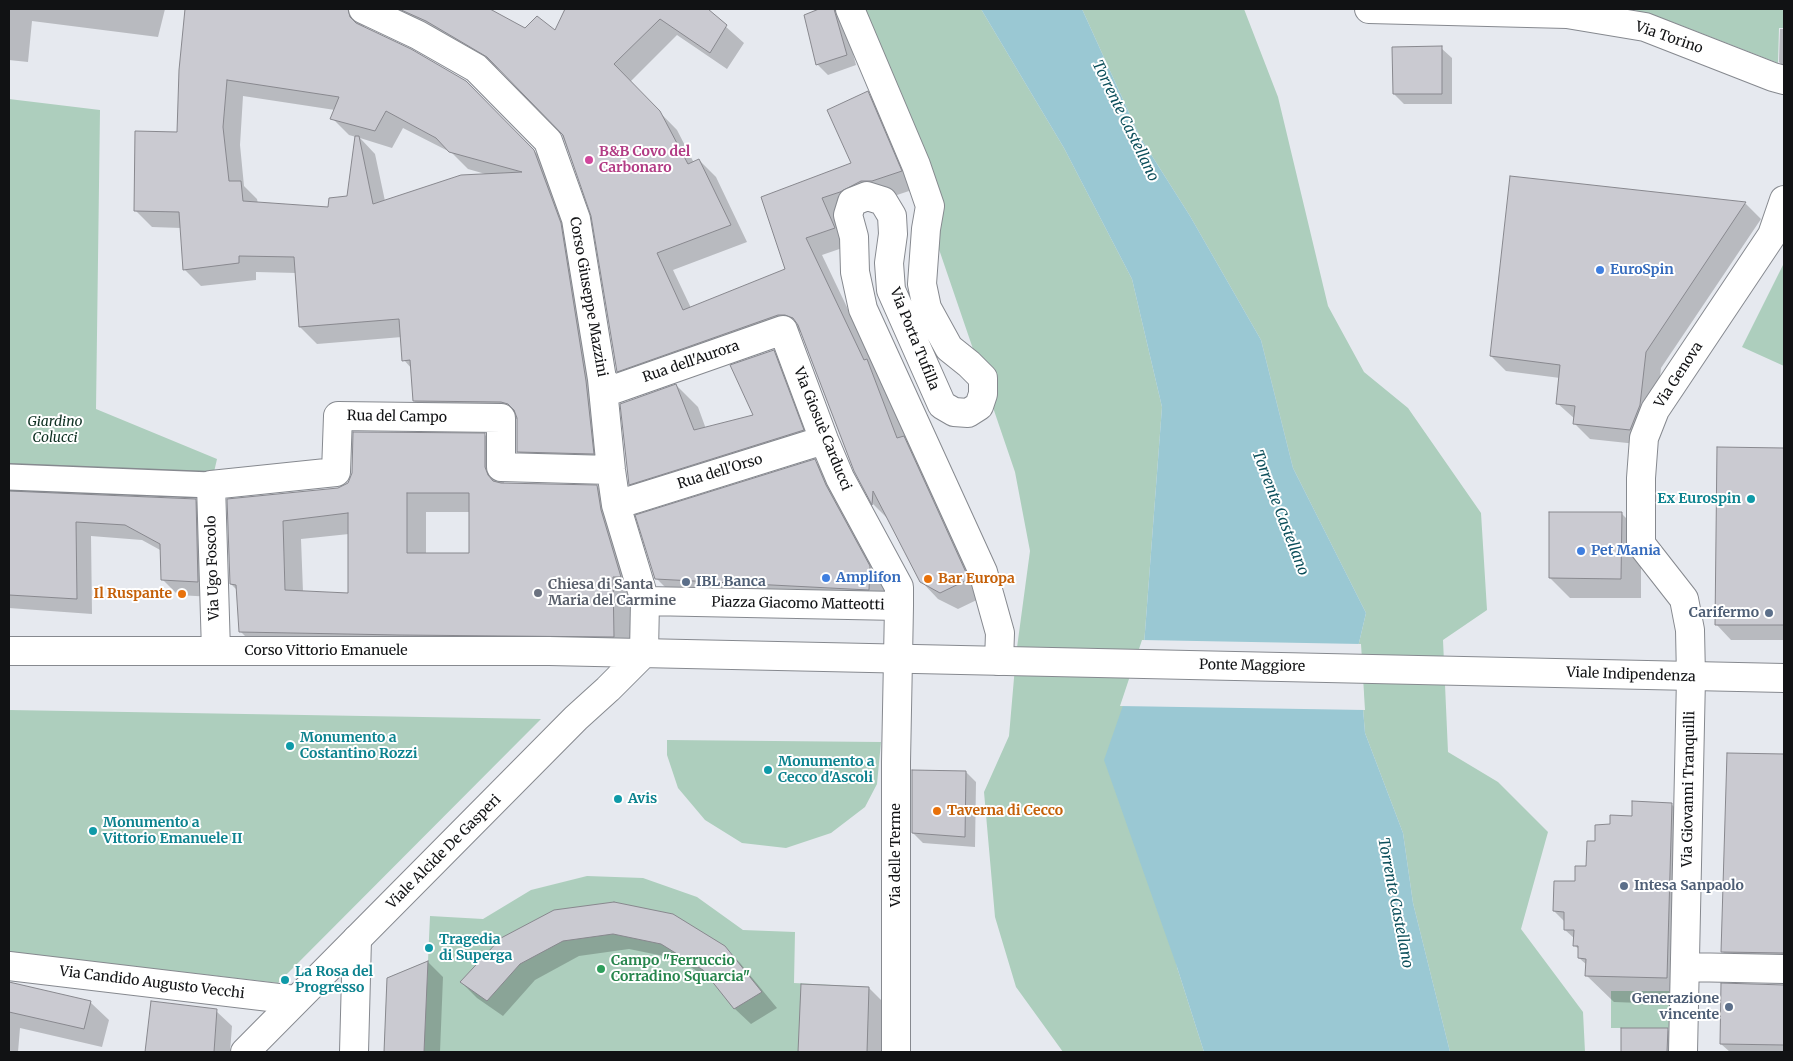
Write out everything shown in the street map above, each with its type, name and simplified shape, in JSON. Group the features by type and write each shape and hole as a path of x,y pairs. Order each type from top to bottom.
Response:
{"street":[{"name":"Corso Giuseppe Mazzini","path":"363,9 418,35 476,68 548,141 576,219 602,378 616,505 645,601 644,653"},
{"name":"Via Porta Tufilla","path":"850,9 916,165 930,206 926,229 922,284 927,308 949,348 983,378 983,394 979,406 968,412 954,412 942,405 891,290 892,216 883,202 868,196 852,202 848,215 854,237 855,272 863,309 983,572 1000,633 999,661"},
{"name":"Via Torino","path":"1369,9 1567,14 1645,27 1784,80"},
{"name":"Via Genova","path":"1691,677 1690,630 1684,599 1641,544 1641,478 1644,438 1655,410 1772,235 1784,200"},
{"name":"Rua dell'Aurora","path":"602,378 612,390 783,330"},
{"name":"Via Giosuè Carducci","path":"783,330 840,478 899,587 899,606"},
{"name":"Rua del Campo","path":"9,477 211,485 336,472 338,416 501,418 502,467 611,470"},
{"name":"Rua dell'Orso","path":"616,505 824,440"},
{"name":"Via Ugo Foscolo","path":"211,485 216,651"},
{"name":"Piazza Giacomo Matteotti","path":"645,601 899,606 898,658"},
{"name":"Corso Vittorio Emanuele","path":"9,651 549,651 644,653"},
{"path":"644,653 999,661"},
{"name":"Viale Alcide De Gasperi","path":"246,1052 576,718 644,653"},
{"name":"Via delle Terme","path":"896,1052 898,658"},
{"name":"Ponte Maggiore","path":"999,661 1478,671"},
{"name":"Viale Indipendenza","path":"1478,671 1784,678"},
{"name":"Via Giovanni Tranquilli","path":"1683,1052 1691,677"},
{"path":"354,1052 357,939"},
{"name":"Via Candido Augusto Vecchi","path":"9,966 296,1000"},
{"path":"1685,968 1784,969"}],"green space":[{"path":"857,9 981,9 1064,148 1132,279 1162,407 1144,645 1177,967 1204,1052 1063,1052 1016,987 995,917 984,792 1009,736 1016,655 1030,551 1015,472"},
{"path":"1082,9 1244,9 1278,97 1328,306 1364,372 1408,408 1481,513 1487,610 1443,640 1448,752 1498,782 1548,832 1521,929 1583,1012 1585,1052 1450,1052 1413,903 1403,833 1365,733 1358,647 1366,613 1293,468 1261,340 1190,216 1140,137"},
{"path":"1631,9 1784,9 1784,28 1779,28 1778,63 1675,23"},
{"name":"Giardino Colucci","path":"9,99 100,110 96,409 217,459 211,485 9,477"},
{"path":"1784,263 1784,366 1742,347"},
{"path":"9,710 541,719 278,983 9,952"},
{"path":"667,740 881,742 877,784 865,807 831,833 786,848 742,843 705,820 678,788 667,755"},
{"name":"Campo \"Ferruccio Corradino Squarcia\"","path":"587,876 643,878 697,897 743,930 795,932 794,983 869,987 867,1052 384,1052 387,978 428,961 430,916 483,919 531,890"},
{"path":"1611,991 1669,991 1669,1028 1611,1028"}],"water":[{"name":"Torrente Castellano","path":"981,9 1082,9 1140,137 1190,216 1261,340 1293,468 1366,613 1358,647 1365,733 1403,833 1413,903 1450,1052 1204,1052 1177,967 1104,760 1144,645 1162,407 1132,279 1064,148"}],"pier":[{"path":"1142,640 1361,644 1365,710 1120,706"}],"building":[{"path":"185,9 348,9 350,17 356,23 411,49 466,81 534,150 561,223 586,381 594,454 517,452 517,418 514,410 508,404 501,402 413,401 410,360 402,361 399,319 299,327 294,257 239,256 239,263 183,270 179,212 134,211 135,131 177,132 179,70","holes":["227,80 339,97 330,119 375,131 386,111 436,138 449,152 522,172 461,175 373,204 359,136 355,136 347,196 329,198 328,207 243,201 241,181 229,181 223,127"]},
{"path":"399,9 490,9 525,28 537,16 555,30 565,9 708,9 727,25 710,53 660,19 614,64 660,111 688,164 699,159 731,225 657,253 683,310 785,269 761,197 851,163 827,110 868,91 902,171 872,181 861,181 840,192 822,198 835,228 806,238 864,360 867,359 897,438 904,436 969,579 940,593 920,582 873,491 872,505 854,471 798,325 793,318 778,315 617,372 591,216 563,135 487,57 426,21"},
{"path":"819,9 834,9 847,55 816,65 804,15"},
{"path":"1442,46 1442,94 1393,94 1392,47"},
{"name":"EuroSpin","path":"1510,176 1746,202 1646,352 1640,405 1630,430 1573,424 1575,406 1556,404 1560,365 1490,356"},
{"path":"774,350 804,430 629,485 620,404 676,384 694,430 753,415 730,365"},
{"path":"353,432 485,433 485,467 493,481 501,483 597,485 601,510 621,577 613,577 614,637 239,632 236,585 230,584 227,499 338,488 348,483 352,473","holes":["407,493 469,493 469,553 407,553","348,513 348,593 285,590 283,521"]},
{"path":"1717,447 1784,448 1784,625 1715,625"},
{"path":"815,459 826,485 870,566 869,590 655,579 635,515"},
{"path":"9,491 196,499 198,582 161,580 160,544 125,525 76,522 77,599 9,595"},
{"path":"1549,512 1622,512 1621,579 1549,578"},
{"path":"1727,753 1784,754 1784,953 1721,952"},
{"path":"912,770 966,771 965,837 912,833"},
{"path":"1632,801 1672,803 1667,978 1585,976 1586,959 1578,958 1578,946 1573,946 1574,930 1564,930 1564,912 1553,911 1554,881 1575,881 1575,866 1586,866 1587,841 1595,841 1595,825 1610,824 1610,815 1632,816"},
{"path":"614,902 673,914 725,946 762,992 734,1009 703,970 661,944 613,934 563,941 520,964 487,1001 460,982 501,938 554,910"},
{"path":"428,961 424,1052 384,1052 387,978"},
{"path":"9,982 91,1001 84,1029 9,1012"},
{"path":"1721,983 1784,985 1784,1045 1720,1044"},
{"path":"801,984 869,987 867,1052 798,1052"},
{"path":"151,1001 217,1009 214,1052 145,1052"},
{"path":"1621,1028 1668,1028 1667,1052 1621,1052"}],"place":[{"name":"B&B Covo del Carbonaro","path":"589,160"},
{"name":"EuroSpin","path":"1600,270"},
{"name":"Ex Eurospin","path":"1751,499"},
{"name":"Pet Mania","path":"1581,551"},
{"name":"Amplifon","path":"826,578"},
{"name":"Bar Europa","path":"928,579"},
{"name":"IBL Banca","path":"686,582"},
{"name":"Chiesa di Santa Maria del Carmine","path":"538,593"},
{"name":"Il Ruspante","path":"182,594"},
{"name":"Carifermo","path":"1769,613"},
{"name":"Monumento a Costantino Rozzi","path":"290,746"},
{"name":"Monumento a Cecco d'Ascoli","path":"768,770"},
{"name":"Avis","path":"618,799"},
{"name":"Taverna di Cecco","path":"937,811"},
{"name":"Monumento a Vittorio Emanuele II","path":"93,831"},
{"name":"Intesa Sanpaolo","path":"1624,886"},
{"name":"Tragedia di Superga","path":"429,948"},
{"name":"Campo \"Ferruccio Corradino Squarcia\"","path":"601,969"},
{"name":"La Rosa del Progresso","path":"285,980"},
{"name":"Generazione vincente","path":"1729,1007"}]}
